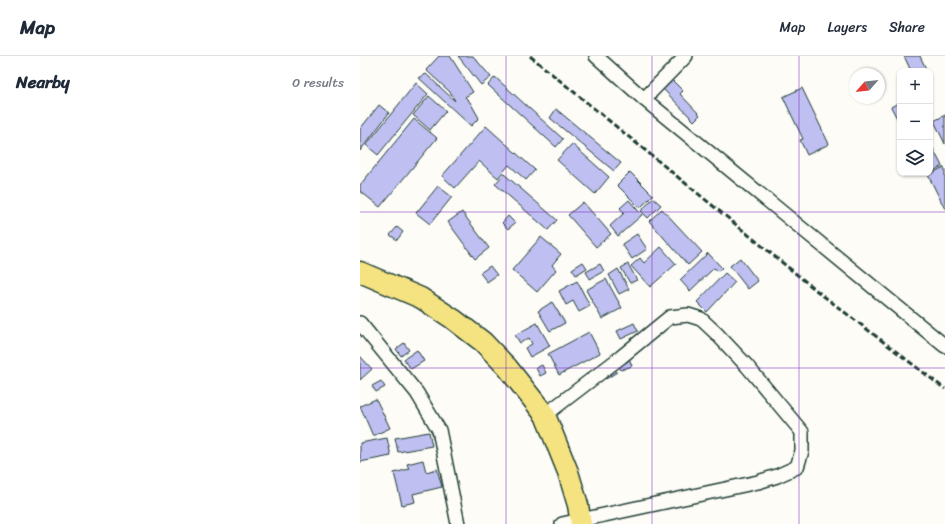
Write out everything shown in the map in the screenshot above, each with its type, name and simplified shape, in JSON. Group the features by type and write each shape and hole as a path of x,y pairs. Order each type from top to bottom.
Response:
{"highway":[{"path":"360,272 421,298 459,323 488,347 506,367 545,415 568,472 578,505 575,522"}],"street":[{"path":"596,56 644,99 945,346"},
{"path":"644,99 686,56"},
{"path":"545,415 621,357 670,317 688,314 702,319 716,333 747,366 802,432 802,451 797,467 778,476 575,522"},
{"path":"360,323 417,394 439,430 458,524"}],"building":[{"path":"439,56 450,56 473,92 465,97 470,102 479,118 471,126 419,78 426,74 455,101 450,92 426,70"},
{"path":"458,56 473,56 491,77 481,85"},
{"path":"904,56 920,56 926,68 910,68"},
{"path":"495,77 563,139 556,147 488,85"},
{"path":"672,80 683,91 680,94 700,115 694,121 663,89"},
{"path":"416,83 428,94 378,155 366,145"},
{"path":"802,88 829,144 807,155 800,140 803,139 783,97"},
{"path":"429,96 446,111 430,130 413,115"},
{"path":"897,104 897,118 891,107"},
{"path":"379,105 389,113 360,151 360,129"},
{"path":"556,109 621,163 614,171 550,118"},
{"path":"945,115 945,144 934,121"},
{"path":"414,119 437,138 380,207 360,191 360,185"},
{"path":"486,126 535,170 526,180 509,165 498,178 479,161 455,188 442,176"},
{"path":"572,144 609,177 595,194 557,160"},
{"path":"933,149 942,166 933,171"},
{"path":"944,167 945,209 928,176 933,176 933,172"},
{"path":"630,172 653,195 640,208 617,185"},
{"path":"504,174 557,220 548,230 495,184"},
{"path":"438,186 452,197 430,224 416,213"},
{"path":"653,198 661,205 648,218 641,211"},
{"path":"629,200 642,215 618,236 610,226 624,213 620,208"},
{"path":"583,202 611,234 596,247 568,215"},
{"path":"662,209 702,252 688,265 649,221"},
{"path":"462,212 489,248 475,259 448,222"},
{"path":"508,216 515,223 508,229 502,223"},
{"path":"397,227 403,232 397,240 390,235"},
{"path":"637,234 647,249 632,259 622,244"},
{"path":"541,237 561,254 552,265 556,270 537,292 512,270"},
{"path":"661,247 676,264 650,287 631,266 640,258 644,263"},
{"path":"708,253 722,268 718,271 714,268 690,291 680,280"},
{"path":"740,258 758,281 748,289 730,266"},
{"path":"583,262 587,268 576,275 572,269"},
{"path":"600,264 604,271 590,279 586,272"},
{"path":"628,264 637,280 630,283 621,268"},
{"path":"490,266 497,275 487,282 480,273"},
{"path":"618,269 629,289 619,294 609,275"},
{"path":"725,273 735,282 707,312 697,302"},
{"path":"606,279 622,308 602,319 586,290"},
{"path":"577,281 590,306 579,312 573,301 566,305 559,291"},
{"path":"552,302 565,323 550,331 538,311"},
{"path":"537,323 550,346 530,357 525,348 532,344 529,338 520,343 515,335"},
{"path":"634,323 638,331 621,339 617,331"},
{"path":"589,332 600,353 559,375 548,354"},
{"path":"404,343 409,350 401,356 396,349"},
{"path":"417,350 424,361 411,369 404,359"},
{"path":"360,356 372,369 360,380"},
{"path":"629,358 632,366 621,370 617,363"},
{"path":"542,365 546,373 540,376 536,368"},
{"path":"613,367 617,372 606,379 602,374"},
{"path":"381,381 385,387 376,392 372,386"},
{"path":"376,399 390,428 373,436 360,406"},
{"path":"429,432 432,446 398,452 395,438"},
{"path":"387,438 391,456 360,462 360,443"},
{"path":"423,460 426,472 437,469 442,487 413,494 415,502 402,505 394,473 409,469 407,464"}],"railway":[{"path":"530,56 817,291 945,389"}]}
